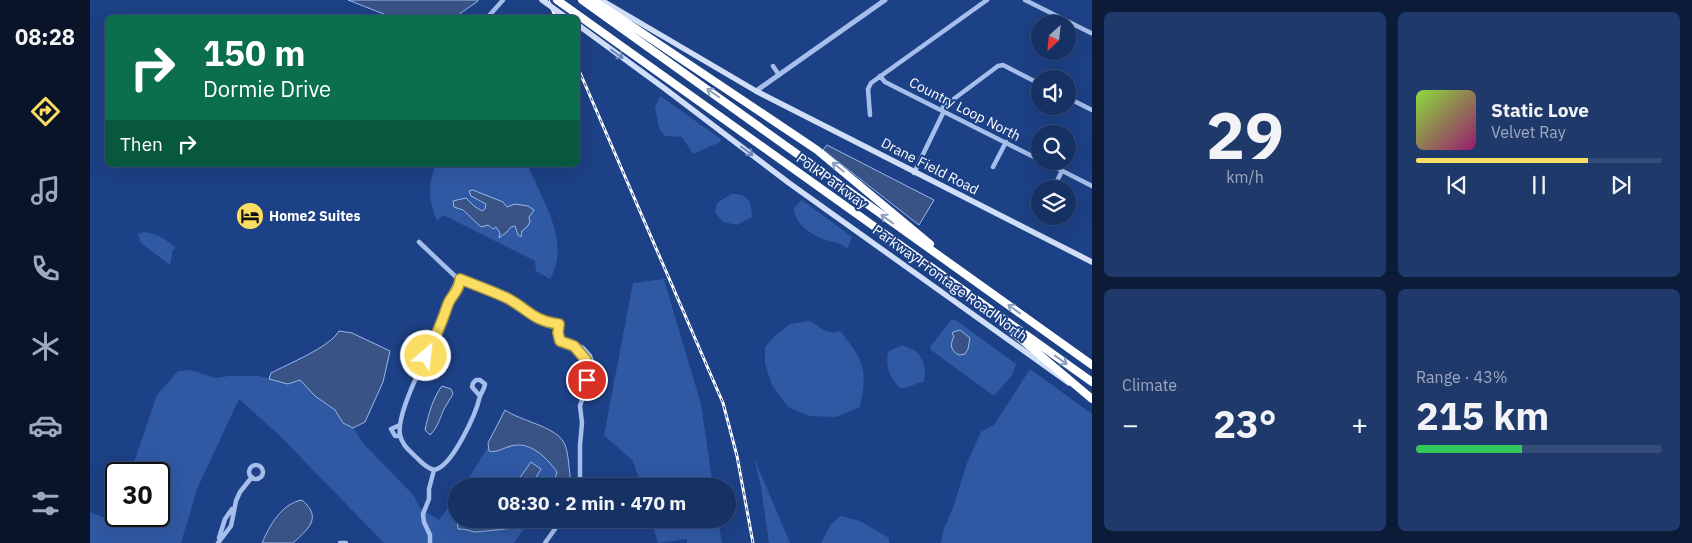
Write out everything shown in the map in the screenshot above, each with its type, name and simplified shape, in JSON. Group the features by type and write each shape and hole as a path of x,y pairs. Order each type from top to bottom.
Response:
{"highway":[{"name":"Polk Parkway","path":"582,0 1092,364"},
{"path":"593,0 817,150 970,277"},
{"name":"Polk Parkway","path":"559,1 579,15"},
{"name":"Polk Parkway","path":"580,16 1092,382"},
{"path":"964,291 1092,399"}],"main road":[{"path":"542,0 563,15"},
{"name":"Drane Field Road","path":"601,0 756,91 1092,262"},
{"name":"Parkway Frontage Road North","path":"580,26 821,206 1092,399"}],"street":[{"path":"490,15 503,0"},
{"path":"756,91 885,0"},
{"path":"870,115 868,89 870,83 987,0"},
{"path":"1026,0 1091,33"},
{"path":"914,173 944,111 943,107 946,103 1000,65 1031,80"},
{"path":"773,66 779,75"},
{"name":"Country Loop North","path":"880,76 885,82 1031,155"},
{"path":"1076,102 1092,110"},
{"path":"993,167 1006,142"},
{"path":"1058,180 1062,171"},
{"name":"Country Loop North","path":"1062,171 1092,186"},
{"path":"420,242 450,273 508,299 534,318 559,324 558,333 560,341 583,348 587,356 588,368 580,406 582,423 580,478"},
{"path":"460,279 452,290 441,326 422,367 415,377 400,425 400,436 406,448 427,468 434,470 442,467 457,447 468,427 480,396"},
{"path":"400,425 392,429 395,436 400,436"},
{"path":"430,543 430,535 424,522 423,514 429,499 429,488 434,470"},
{"path":"218,541 225,519 240,492 252,477"},
{"path":"545,543 556,528"},
{"path":"340,543 346,543"}],"shaded area":[{"path":"348,0 478,0 458,15 386,15"},
{"path":"660,96 721,139 720,142 693,154 682,137 665,136 659,128 655,108"},
{"path":"827,145 934,200 919,225 823,150"},
{"path":"435,167 529,167 556,235 558,250 556,265 550,279 536,271 535,261 443,215 437,221 432,206 430,187","holes":["486,196 503,202 507,207 513,206 530,214 530,222 522,231 520,237 515,226 511,227 499,238 500,233 496,227 491,229 488,224 474,220 454,207 453,201 466,198 482,211 485,209 486,204 475,199"]},
{"path":"473,190 503,202 507,207 515,204 528,206 534,210 529,217 530,222 522,231 521,237 518,235 515,226 511,227 499,238 500,233 496,227 493,229 488,225 481,227 463,210 454,207 453,201 466,198 482,211 485,209 486,204 471,196 469,191"},
{"path":"731,194 742,195 748,200 751,207 752,217 737,225 723,222 715,212 717,203"},
{"path":"802,200 852,237 847,249 841,244 817,236 801,225 794,208"},
{"path":"144,232 162,237 176,248 173,250 170,265 141,243 138,234"},
{"path":"672,278 664,280 701,404 712,478 638,478 633,461 604,435 633,283"},
{"path":"952,319 1016,364 1012,375 994,396 931,350 930,347"},
{"path":"810,321 828,332 840,331 859,358 864,374 860,407 836,417 809,416 788,407 772,385 765,364 765,347 790,324"},
{"path":"960,330 970,338 965,354 959,355 952,349 951,345 954,336 953,332"},
{"path":"339,331 352,333 390,351 383,382 365,422 353,428 343,423 335,410 315,396 300,380 288,384 269,379 271,373 318,349"},
{"path":"902,345 917,352 922,359 925,370 923,382 900,388 889,372 887,362 888,352"},
{"path":"1030,369 1092,414 1092,543 941,543 943,531 953,508 967,463 981,432 994,425"},
{"path":"191,370 215,378 259,376 288,384 300,380 315,396 335,410 343,423 353,428 363,443 414,496 420,508 439,520 448,507 448,528 524,528 514,543 384,543 279,435 239,399 197,489 181,543 90,543 90,512 105,518 105,527 170,527 170,462 134,462 157,395 178,371"},
{"path":"442,386 451,389 453,394 437,426 430,435 425,430 426,425 433,401"},
{"path":"505,410 552,431 563,441 570,478 555,478 557,472 542,455 530,447 516,445 496,451 489,451 488,443"},
{"path":"510,445 526,447 537,451 547,459 557,472 555,478 469,478 488,447 489,451 498,451"},
{"path":"754,458 790,543 769,543 761,487"},
{"path":"531,462 541,469 536,478 520,478"},
{"path":"302,500 312,512 311,523 304,533 293,543 262,543 277,516 288,506"},
{"path":"841,516 860,521 889,538 889,543 821,543 831,524"},
{"path":"458,528 511,528 474,532"},
{"path":"654,528 720,528 722,543 687,543 687,539 658,543"}],"railway":[{"path":"548,0 555,15"},
{"path":"580,73 723,403 737,456 753,543"}],"place":[{"name":"Home2 Suites","path":"250,216"}],"route":[{"path":"426,356 441,326 449,301 458,290 460,279 508,299 534,318 559,324 558,338 560,341 574,346 576,350 583,354 588,368 587,380"}]}
